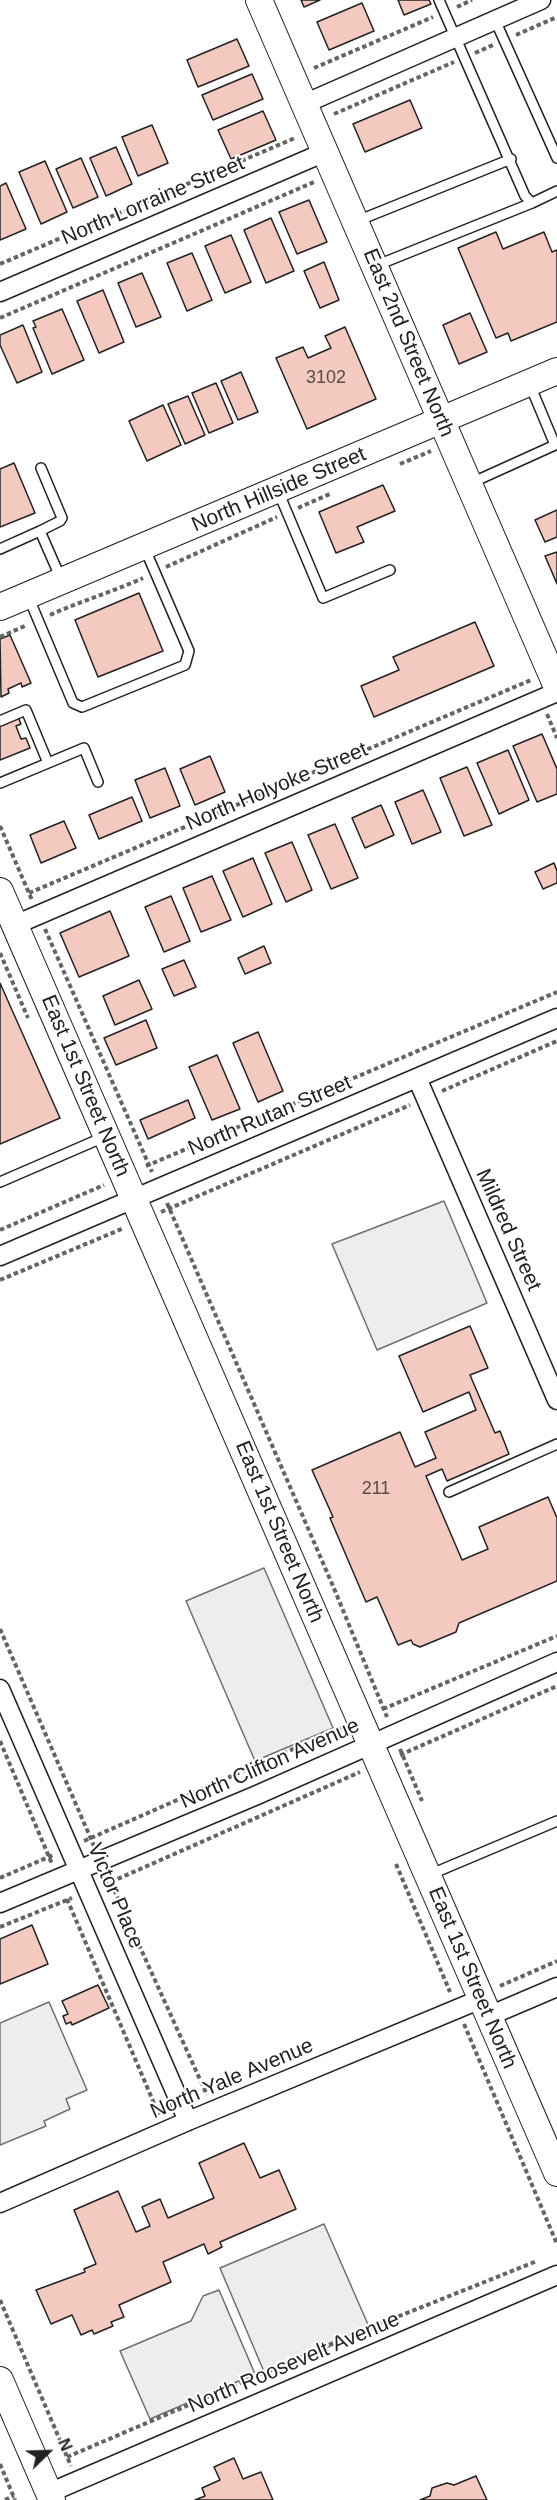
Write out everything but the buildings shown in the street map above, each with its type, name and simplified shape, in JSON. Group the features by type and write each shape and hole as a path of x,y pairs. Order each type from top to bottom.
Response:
{"street":[{"name":"East 2nd Street North","path":"259,0 557,687"},
{"path":"304,104 541,0"},
{"name":"North Lorraine Street","path":"0,292 325,152"},
{"name":"North Hillside Street","path":"0,607 144,546 283,502 442,421 557,371"},
{"name":"North Holyoke Street","path":"15,925 557,692"},
{"name":"East 1st Street North","path":"0,891 428,1875 493,2012 557,2173"},
{"name":"North Rutan Street","path":"0,1256 557,1017"},
{"name":"Mildred Street","path":"417,1078 557,1400"},
{"name":"North Clifton Avenue","path":"0,1903 375,1754 394,1734 557,1662"},
{"name":"Victor Place","path":"0,1689 188,2121"},
{"name":"North Yale Avenue","path":"0,2204 188,2121 557,1987"},
{"name":"North Roosevelt Avenue","path":"50,2496 77,2481 557,2275"},
{"path":"0,2380 50,2496"}],"lane":[{"path":"439,0 511,159 525,196 532,203"},
{"path":"495,20 557,158"},
{"path":"355,221 511,159"},
{"path":"374,266 557,191"},
{"path":"469,483 555,445 530,383"},
{"path":"0,549 62,518 41,468"},
{"path":"283,502 323,598 390,570"},
{"path":"40,531 62,581"},
{"path":"28,595 73,704 82,707 185,665 189,651 144,546"},
{"path":"0,721 27,710 48,763"},
{"path":"0,783 84,748 98,782"},
{"path":"0,1182 106,1136"},
{"path":"449,1492 557,1444"},
{"path":"428,1875 557,1821"}],"path":[{"path":"314,68 472,0"},
{"path":"334,114 557,17"},
{"path":"0,264 295,138"},
{"path":"0,318 314,182"},
{"path":"394,466 434,450"},
{"path":"0,637 93,596 106,595 155,572 283,502 335,491"},
{"path":"29,893 532,679"},
{"path":"0,826 148,1165 170,1209 424,1805"},
{"path":"0,1280 134,1198 148,1165 557,992"},
{"path":"0,1230 134,1198 170,1209 557,1041"},
{"path":"0,1878 384,1709 557,1636"},
{"path":"0,1927 143,1869 375,1754 402,1754 557,1686"},
{"path":"0,1741 159,2116"},
{"path":"453,2028 493,2012 495,1977"},
{"path":"67,2457 350,2336 546,2258"},
{"path":"0,2300 77,2481"},
{"path":"0,2464 14,2498 5,2500"}],"shaded area":[{"path":"444,1201 487,1303 377,1350 332,1244"},
{"path":"264,1568 333,1728 255,1761 186,1601"},
{"path":"49,2002 87,2090 66,2099 70,2109 44,2121 46,2126 0,2145 0,2023"},
{"path":"324,2224 370,2329 265,2374 220,2268"},
{"path":"219,2290 255,2374 150,2419 120,2351 191,2321 203,2296"}]}
